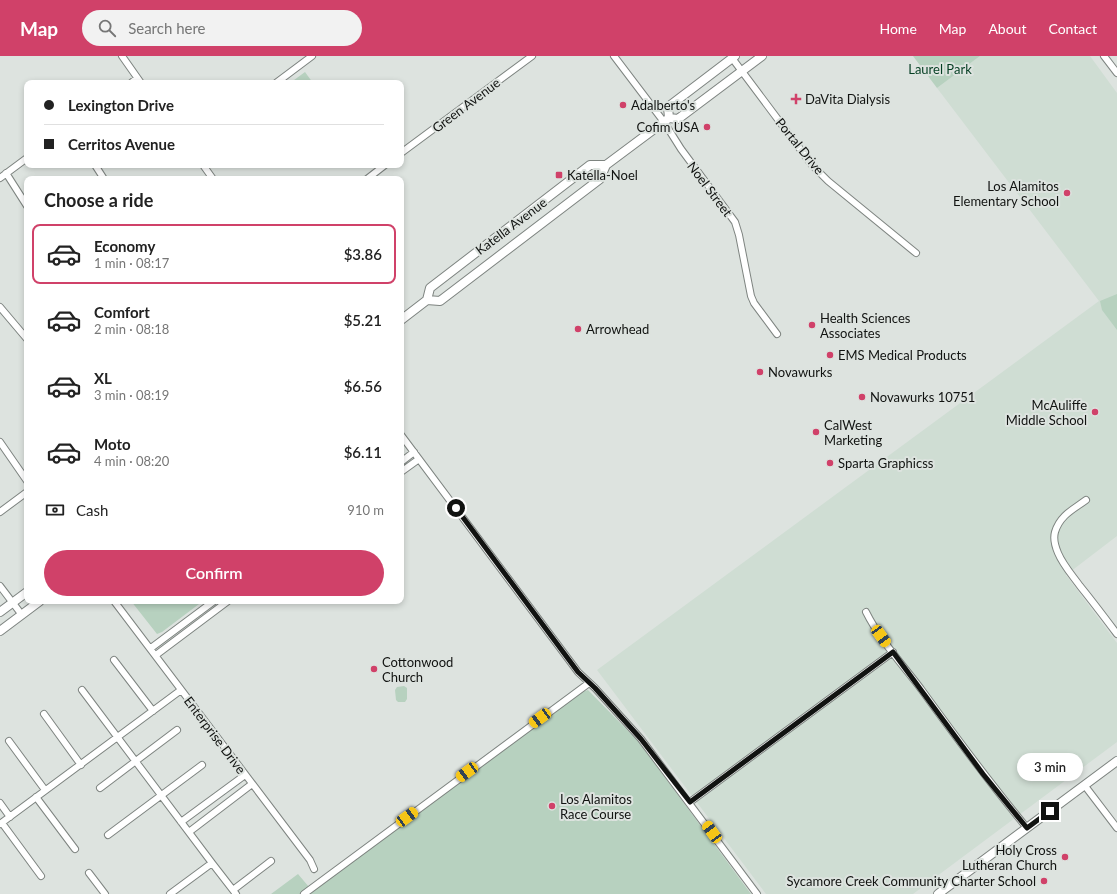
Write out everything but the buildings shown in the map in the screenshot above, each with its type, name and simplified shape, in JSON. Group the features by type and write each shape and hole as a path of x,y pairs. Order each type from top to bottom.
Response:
{"main road":[{"name":"Katella Avenue","path":"427,300 440,301 600,180 606,165 666,120 678,119 762,56"},
{"name":"Katella Avenue","path":"666,120 668,107 734,57"},
{"name":"Katella Avenue","path":"404,318 427,300 430,288 590,165 606,165"},
{"path":"0,612 24,594"},
{"path":"0,631 36,604"},
{"path":"938,894 1117,761"}],"street":[{"path":"122,56 138,80"},
{"path":"280,80 312,56"},
{"name":"Green Avenue","path":"404,151 532,56"},
{"name":"Noel Street","path":"614,56 666,120 681,149 735,222 751,296 754,303 777,334"},
{"path":"1104,56 1117,73"},
{"name":"Portal Drive","path":"734,57 742,71 812,165 828,181 916,253"},
{"path":"0,178 24,160"},
{"path":"371,176 381,168"},
{"path":"6,174 24,201"},
{"path":"0,307 24,335"},
{"path":"404,439 573,666 641,739 690,802 757,894"},
{"path":"0,442 24,477"},
{"path":"404,460 414,452"},
{"path":"404,470 419,459"},
{"path":"0,512 24,494"},
{"path":"1086,500 1075,506 1066,514 1055,532 1054,543 1066,566 1117,634"},
{"path":"0,586 22,615"},
{"name":"Enterprise Drive","path":"116,604 310,860 314,869"},
{"path":"151,648 210,604"},
{"path":"156,655 224,604"},
{"path":"866,612 872,624 983,774 1027,828"},
{"path":"690,802 893,652"},
{"path":"114,660 153,711"},
{"path":"304,894 589,683"},
{"path":"82,690 234,892 271,861"},
{"path":"41,876 1,823 181,690"},
{"path":"44,714 81,764"},
{"path":"100,788 177,730"},
{"path":"9,741 45,790"},
{"path":"108,836 202,764"},
{"path":"181,822 245,775"},
{"path":"189,832 252,784"},
{"path":"1085,786 1117,827"},
{"path":"36,797 75,849"},
{"path":"0,803 10,817"},
{"path":"170,894 179,891 212,863"},
{"path":"90,873 105,894"}],"shaded area":[{"path":"980,56 1090,56 1117,93 1117,536 1066,575 1117,643 1117,742 913,894 766,894 597,670 1099,301 937,88"}],"green space":[{"name":"Laurel Park","path":"913,56 980,56 937,88"},
{"path":"305,72 311,80 294,80"},
{"path":"1117,294 1117,330 1102,310 1100,301"},
{"path":"133,604 199,604 162,632 157,634"},
{"name":"Los Alamitos Race Course","path":"580,685 585,691 588,690 638,741 751,894 271,894 298,874 309,887"},
{"path":"404,686 407,688 407,699 405,702 398,702 396,700 395,690 397,687"}],"place":[{"name":"DaVita Dialysis","path":"796,99"},
{"name":"Adalberto's","path":"623,105"},
{"name":"Cofim USA","path":"707,127"},
{"name":"Katella-Noel","path":"559,175"},
{"name":"Los Alamitos Elementary School","path":"1067,193"},
{"name":"Health Sciences Associates","path":"812,325"},
{"name":"Arrowhead","path":"578,329"},
{"name":"EMS Medical Products","path":"830,355"},
{"name":"Novawurks","path":"760,372"},
{"name":"Novawurks 10751","path":"862,397"},
{"name":"McAuliffe Middle School","path":"1095,412"},
{"name":"CalWest Marketing","path":"816,432"},
{"name":"Sparta Graphicss","path":"830,463"},
{"name":"Cottonwood Church","path":"374,669"},
{"name":"Los Alamitos Race Course","path":"552,806"},
{"name":"Holy Cross Lutheran Church","path":"1065,857"},
{"name":"Sycamore Creek Community Charter School","path":"1044,881"}],"route":[{"path":"456,508 578,672 595,688 641,739 690,802 893,652 983,774 1027,828 1050,811"}]}
